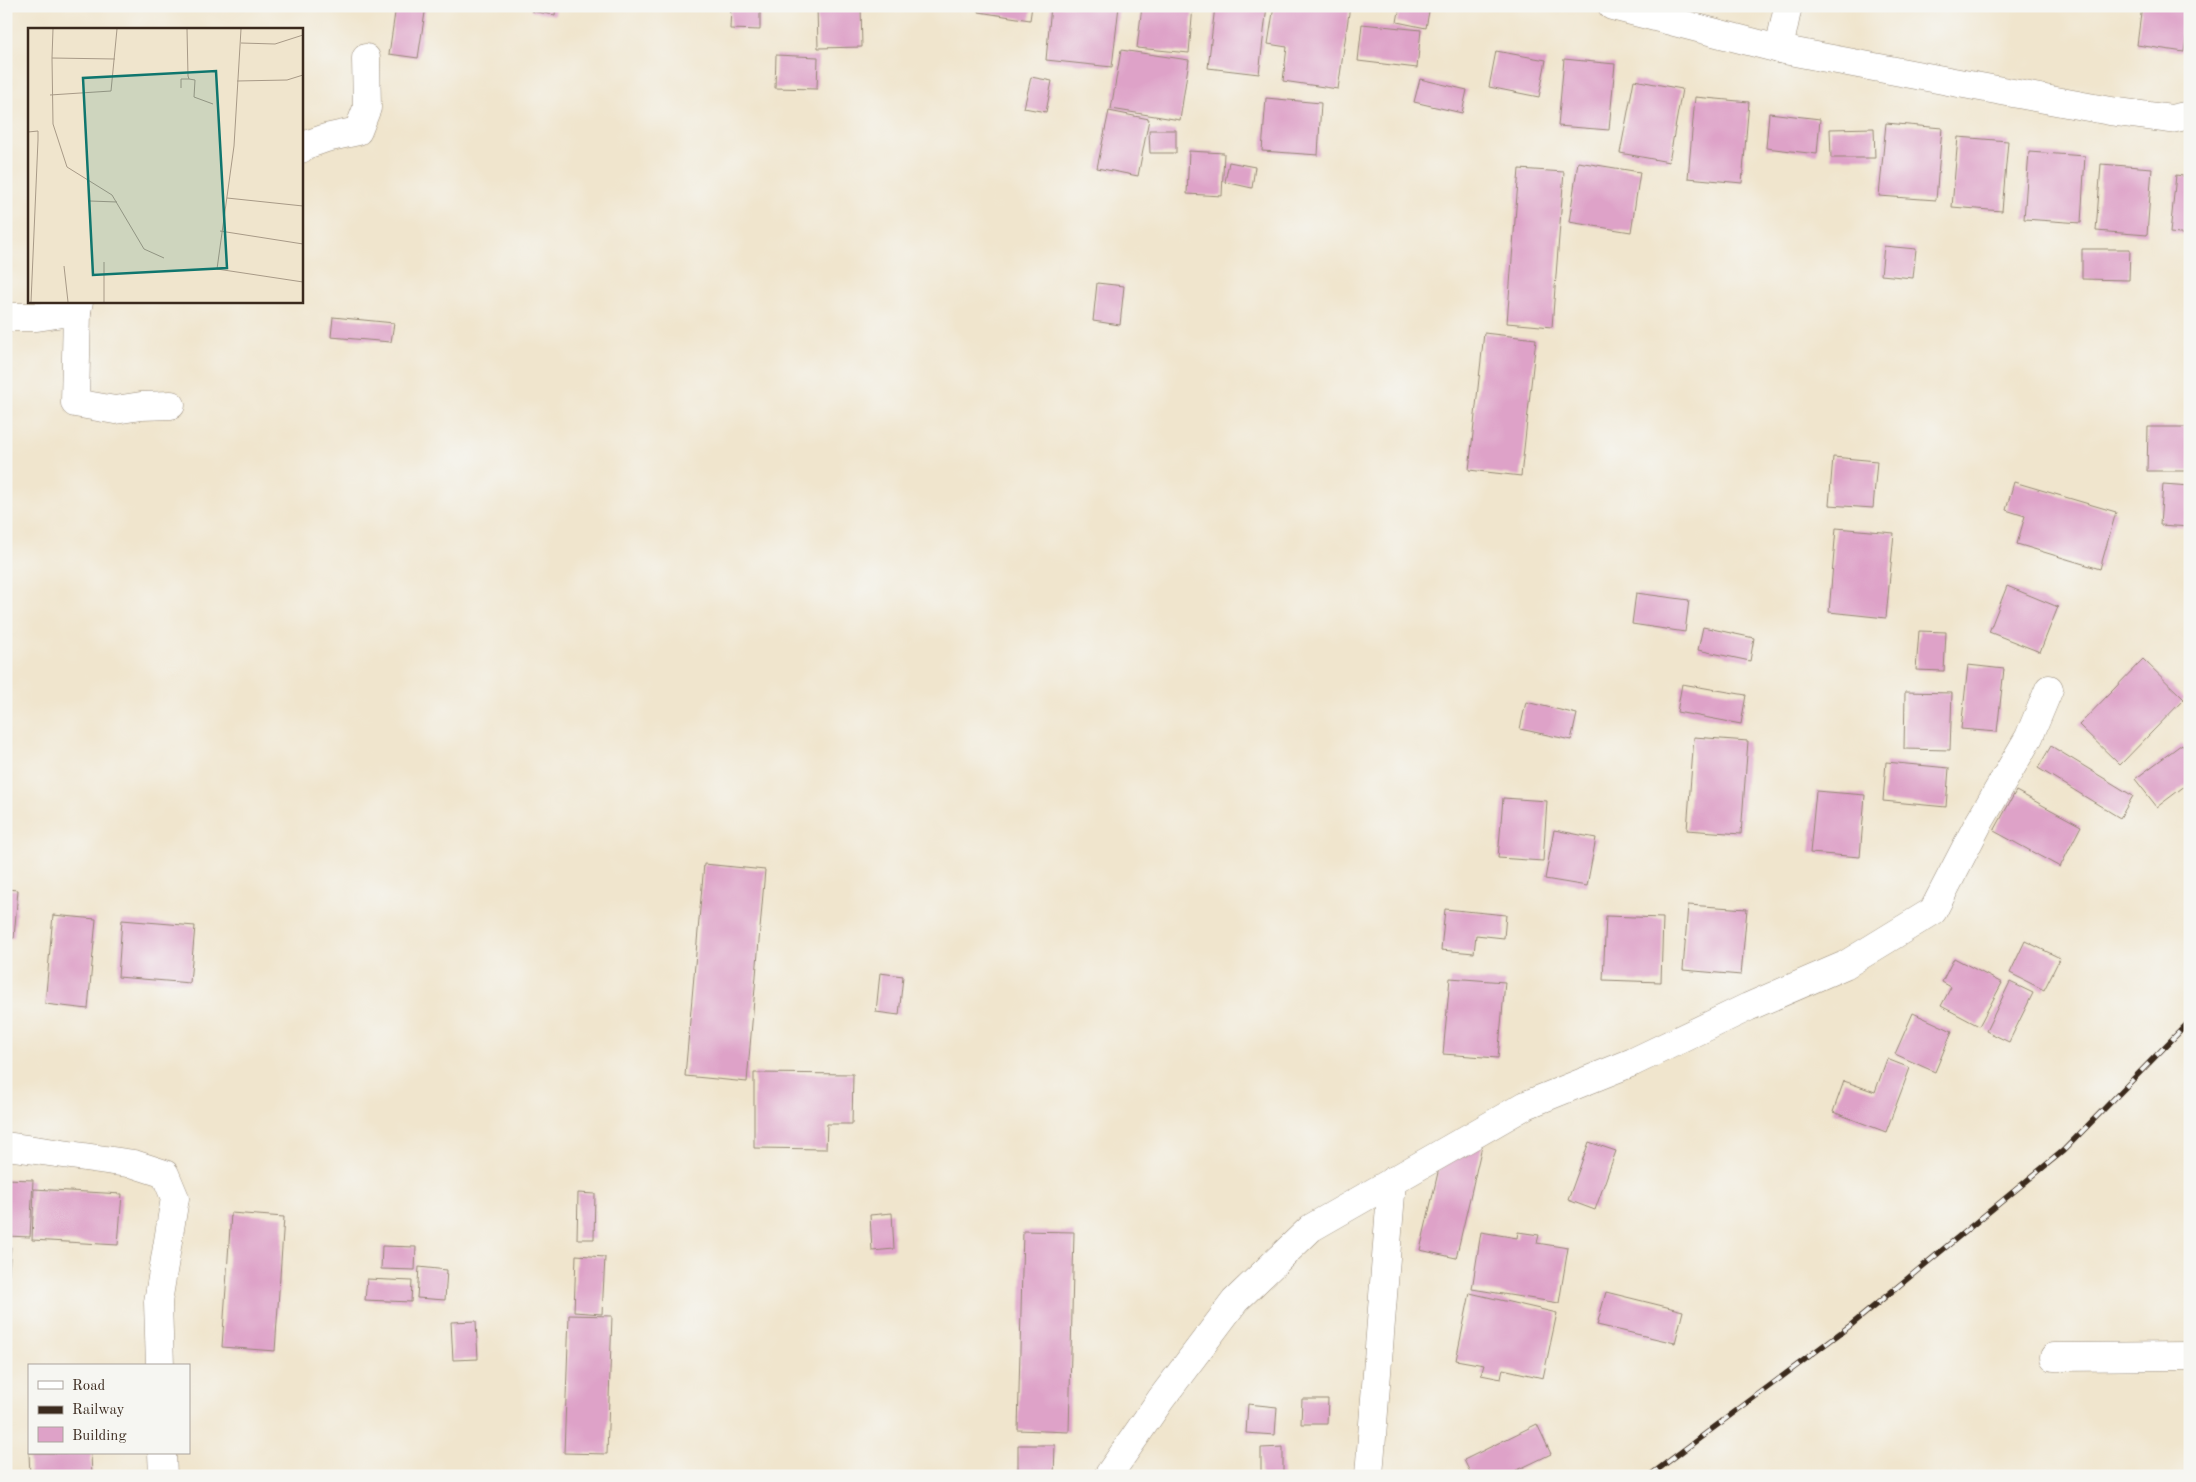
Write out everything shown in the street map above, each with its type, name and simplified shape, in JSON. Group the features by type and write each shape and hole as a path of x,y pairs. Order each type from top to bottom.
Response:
{"street":[{"path":"1612,6 1779,49 2110,111 2171,119 2190,115"},
{"path":"1779,49 1788,6"},
{"path":"302,148 326,138 358,131 367,108 366,58"},
{"path":"6,317 37,317 78,306 76,403 115,410 141,406 171,405"},
{"path":"1108,1476 1161,1399 1235,1301 1311,1228 1526,1105 1633,1062 1748,1007 1845,965 1933,911 1977,826 2029,738 2049,689"},
{"path":"6,1146 134,1164 165,1174 175,1198 158,1302 160,1364"},
{"path":"1369,1475 1392,1181"},
{"path":"2054,1357 2190,1356"},
{"path":"162,1454 163,1476"}],"building":[{"path":"396,6 426,6 418,58 389,54"},
{"path":"532,6 556,6 555,15 531,11"},
{"path":"731,6 760,6 760,30 730,29"},
{"path":"817,6 861,6 862,47 818,48"},
{"path":"980,6 1032,6 1030,20 979,12"},
{"path":"1051,6 1119,6 1112,67 1046,60"},
{"path":"1142,6 1193,6 1189,53 1137,48"},
{"path":"1215,6 1267,6 1259,74 1208,68"},
{"path":"1274,6 1350,6 1338,89 1283,81 1287,47 1268,44"},
{"path":"1400,6 1430,6 1426,28 1397,22"},
{"path":"2142,6 2160,6 2190,11 2184,52 2137,45"},
{"path":"1362,24 1421,30 1417,68 1358,61"},
{"path":"1121,50 1189,60 1180,120 1111,109"},
{"path":"1496,51 1546,60 1539,97 1489,87"},
{"path":"776,55 818,57 817,89 775,88"},
{"path":"1564,59 1615,64 1609,130 1558,126"},
{"path":"1031,77 1052,81 1046,112 1024,108"},
{"path":"1420,79 1467,90 1462,113 1414,102"},
{"path":"1634,80 1682,89 1669,162 1620,153"},
{"path":"1695,97 1749,102 1742,183 1688,178"},
{"path":"1266,98 1321,103 1318,155 1262,151"},
{"path":"1109,111 1149,119 1138,176 1097,168"},
{"path":"1769,113 1820,119 1817,154 1766,148"},
{"path":"1886,123 1942,128 1936,200 1879,196"},
{"path":"1874,128 1875,158 1831,158 1830,129"},
{"path":"1149,130 1176,130 1176,153 1150,153"},
{"path":"1958,137 2008,141 2002,211 1952,207"},
{"path":"1189,151 1224,153 1222,196 1187,194"},
{"path":"2029,152 2085,156 2081,223 2024,219"},
{"path":"1229,162 1255,167 1252,188 1225,182"},
{"path":"1578,162 1640,172 1631,232 1569,222"},
{"path":"2101,164 2152,168 2147,235 2096,231"},
{"path":"1519,169 1564,172 1552,327 1507,323"},
{"path":"2176,175 2190,177 2190,235 2170,233"},
{"path":"1884,246 1916,249 1913,278 1881,275"},
{"path":"2082,249 2130,249 2129,280 2082,279"},
{"path":"1097,283 1124,286 1120,325 1093,321"},
{"path":"333,317 394,323 391,342 331,337"},
{"path":"1484,333 1536,339 1521,476 1469,470"},
{"path":"2148,427 2190,427 2190,471 2147,471"},
{"path":"1833,457 1877,461 1873,508 1829,505"},
{"path":"2014,482 2116,512 2100,569 2017,544 2025,516 2006,510"},
{"path":"2163,484 2190,486 2190,527 2160,525"},
{"path":"1836,528 1894,533 1886,618 1829,612"},
{"path":"2007,586 2058,607 2040,652 1989,632"},
{"path":"1636,593 1689,600 1685,632 1632,624"},
{"path":"1703,627 1754,638 1750,661 1698,650"},
{"path":"1919,631 1946,632 1944,671 1916,670"},
{"path":"2143,659 2184,699 2120,765 2079,725"},
{"path":"1968,665 2004,669 1997,732 1961,729"},
{"path":"1682,684 1746,695 1741,724 1677,712"},
{"path":"1905,692 1952,693 1950,750 1904,749"},
{"path":"1526,702 1577,714 1571,740 1520,729"},
{"path":"1694,737 1748,741 1741,834 1687,830"},
{"path":"2182,744 2190,754 2190,782 2157,807 2135,779"},
{"path":"2051,746 2133,796 2120,818 2038,768"},
{"path":"1886,762 1949,768 1946,807 1883,801"},
{"path":"1816,791 1865,795 1860,857 1810,853"},
{"path":"2016,791 2081,826 2060,867 1994,831"},
{"path":"1503,798 1547,801 1543,861 1498,858"},
{"path":"1554,830 1596,838 1587,886 1545,879"},
{"path":"704,864 765,870 747,1082 685,1076"},
{"path":"6,889 18,890 14,938 6,938"},
{"path":"1688,905 1747,909 1741,975 1683,970"},
{"path":"1445,909 1506,915 1504,938 1476,935 1474,953 1441,950"},
{"path":"53,915 96,919 88,1009 45,1004"},
{"path":"1606,916 1663,918 1661,982 1603,980"},
{"path":"122,920 195,926 190,983 118,977"},
{"path":"2025,941 2060,958 2044,990 2010,973"},
{"path":"1954,958 2002,983 1979,1026 1941,1006 1951,987 1942,982"},
{"path":"880,973 903,976 899,1015 876,1012"},
{"path":"1450,978 1505,982 1498,1058 1443,1054"},
{"path":"2010,982 2033,993 2009,1042 1986,1031"},
{"path":"1913,1013 1952,1031 1935,1072 1895,1054"},
{"path":"1887,1059 1910,1068 1886,1132 1833,1112 1844,1081 1875,1092"},
{"path":"754,1073 853,1074 852,1124 827,1124 826,1149 754,1148"},
{"path":"1446,1138 1482,1146 1456,1258 1420,1250"},
{"path":"1589,1142 1616,1151 1595,1210 1568,1200"},
{"path":"6,1179 33,1180 30,1237 6,1236"},
{"path":"34,1189 122,1194 118,1245 32,1240"},
{"path":"578,1193 595,1194 594,1239 577,1239"},
{"path":"231,1213 284,1217 275,1351 222,1347"},
{"path":"892,1213 894,1249 872,1251 870,1215"},
{"path":"1023,1231 1074,1232 1069,1432 1018,1430"},
{"path":"1481,1232 1517,1238 1518,1232 1539,1235 1537,1243 1568,1248 1559,1303 1472,1289"},
{"path":"382,1246 416,1247 415,1270 381,1269"},
{"path":"6,1247 11,1247 8,1283 6,1283"},
{"path":"576,1255 605,1257 602,1314 574,1312"},
{"path":"419,1267 447,1270 445,1300 417,1298"},
{"path":"367,1279 412,1281 411,1302 365,1300"},
{"path":"1606,1292 1683,1311 1675,1343 1597,1325"},
{"path":"1470,1293 1557,1313 1543,1378 1503,1369 1501,1379 1481,1375 1484,1365 1456,1360"},
{"path":"569,1315 612,1316 607,1454 564,1453"},
{"path":"476,1321 478,1359 453,1360 451,1322"},
{"path":"1302,1399 1328,1399 1327,1424 1301,1424"},
{"path":"1248,1404 1277,1407 1275,1435 1246,1433"},
{"path":"1537,1424 1551,1454 1505,1476 1472,1476 1464,1460"},
{"path":"1018,1445 1055,1445 1054,1476 1018,1476"},
{"path":"1283,1447 1283,1476 1261,1476 1261,1448"},
{"path":"29,1454 91,1454 92,1476 30,1476"}],"railway":[{"path":"1649,1476 1851,1325 2063,1151 2190,1021"}]}
